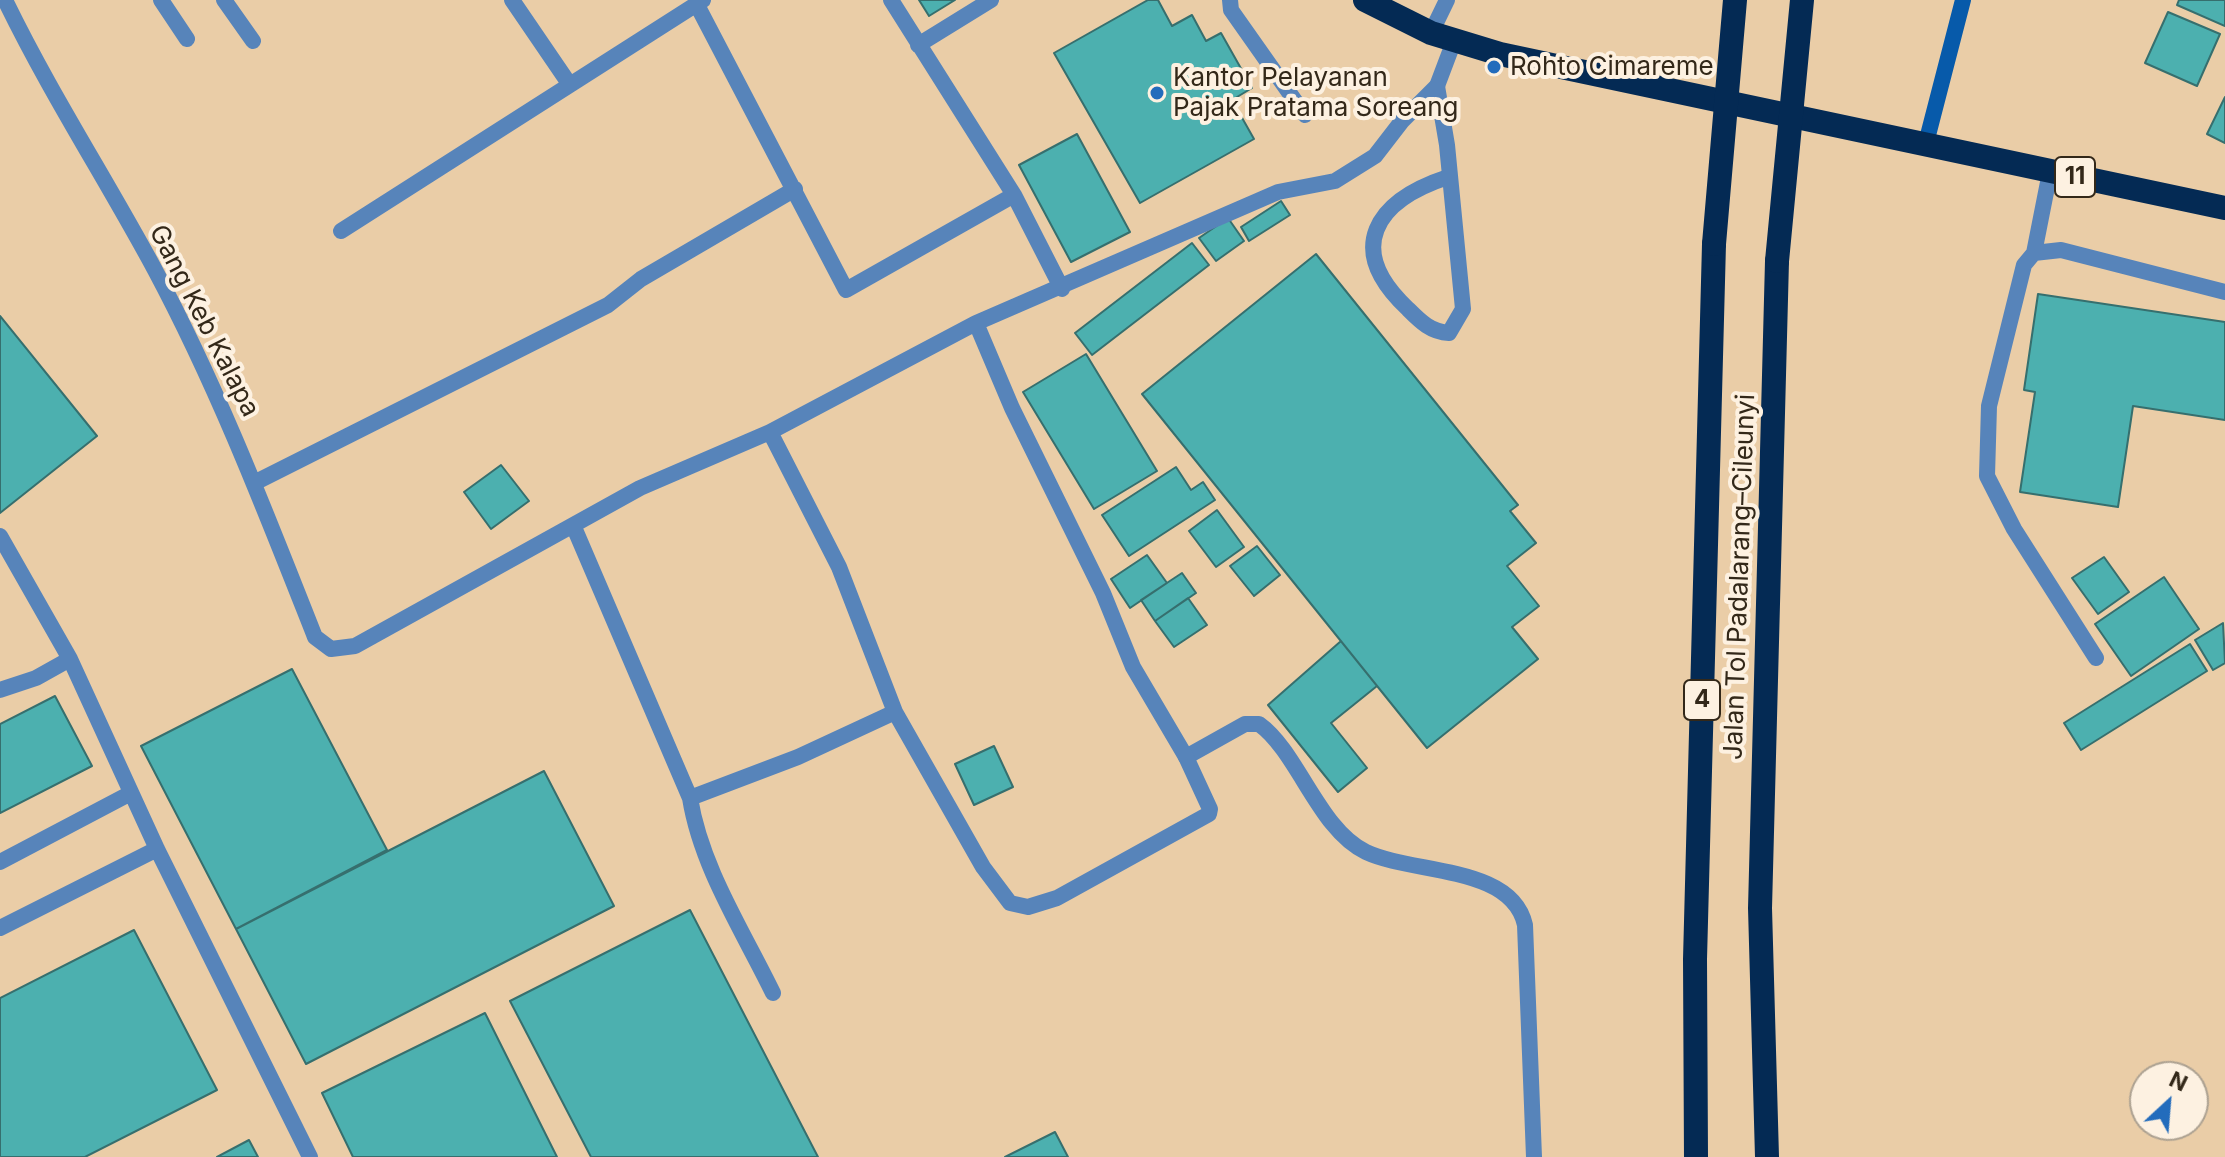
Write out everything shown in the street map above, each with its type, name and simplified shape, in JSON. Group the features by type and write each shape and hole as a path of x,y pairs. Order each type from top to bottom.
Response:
{"highway":[{"name":"11","path":"1365,0 1443,37 1500,54 2225,208"},
{"name":"Jalan Tol Padalarang–Cileunyi","path":"1696,1157 1695,959 1714,244 1735,0"},
{"name":"Jalan Tol Padalarang–Cileunyi","path":"1767,1157 1760,908 1777,261 1802,0"}],"street":[{"name":"Gang Keb Kalapa","path":"5,0 26,44 155,271 254,483 315,637 331,649 355,646 573,525"},
{"path":"161,0 187,39"},
{"path":"224,0 253,41"},
{"path":"512,0 570,85"},
{"path":"891,0 1014,195 1062,289"},
{"path":"918,45 991,0"},
{"path":"1230,0 1231,10 1305,115"},
{"path":"1447,0 1437,86 1447,145 1463,309 1449,333 1437,333 1391,293 1374,261 1372,235 1384,212 1416,187 1448,177"},
{"path":"1926,143 1963,0"},
{"path":"341,231 700,2 846,290 1014,195"},
{"path":"773,993 707,856 694,823 690,798 573,525 640,488 770,432 976,323 1062,289 1278,192 1335,181 1375,156 1402,121 1437,86"},
{"path":"2050,172 2034,253 2024,265 1989,406 1987,476 2014,529 2096,658"},
{"path":"254,483 608,305 641,279 795,189"},
{"path":"2034,253 2061,250 2225,292"},
{"path":"770,432 839,567 895,712 999,893 1010,903 1028,907 1057,898 1206,819 1210,809 1186,757 1133,667 1096,578 1012,408 976,323"},
{"path":"0,536 70,659 157,849 310,1157"},
{"path":"0,690 36,678 70,659"},
{"path":"690,798 798,757 895,712"},
{"path":"1186,757 1245,724 1259,724 1329,819 1362,851 1487,884 1509,894 1521,908 1525,925 1534,1157"},
{"path":"0,862 131,793"},
{"path":"0,928 157,849"}],"building":[{"path":"919,0 955,0 929,16"},
{"path":"1148,0 1158,0 1172,26 1192,15 1206,41 1221,33 1252,88 1232,100 1254,139 1140,203 1054,53"},
{"path":"2179,0 2225,0 2225,26 2177,5"},
{"path":"2168,12 2220,34 2197,86 2145,63"},
{"path":"2225,97 2225,143 2207,134"},
{"path":"1077,134 1130,232 1071,262 1019,165"},
{"path":"1281,201 1290,215 1249,241 1241,227"},
{"path":"1228,218 1244,241 1216,261 1199,238"},
{"path":"1192,243 1209,265 1092,355 1075,333"},
{"path":"1316,254 1518,505 1510,511 1536,543 1507,566 1539,606 1512,627 1538,659 1427,748 1142,394"},
{"path":"2038,294 2225,322 2225,420 2133,406 2118,507 2020,492 2035,392 2024,390"},
{"path":"0,316 97,436 0,513"},
{"path":"1086,354 1157,471 1094,509 1023,392"},
{"path":"501,465 529,501 491,529 464,492"},
{"path":"1176,467 1191,490 1203,482 1215,500 1129,556 1102,515"},
{"path":"1217,510 1244,547 1216,567 1189,531"},
{"path":"1257,546 1280,575 1254,596 1230,566"},
{"path":"1147,555 1167,583 1130,608 1111,579"},
{"path":"2104,557 2129,592 2098,614 2072,578"},
{"path":"1182,573 1196,593 1155,621 1141,600"},
{"path":"2164,577 2199,629 2131,676 2095,624"},
{"path":"1188,598 1207,625 1174,647 1155,621"},
{"path":"2223,623 2225,663 2213,670 2195,640"},
{"path":"1341,641 1377,686 1331,723 1367,768 1338,792 1268,705"},
{"path":"2190,644 2207,671 2081,750 2064,723"},
{"path":"292,669 387,850 236,929 141,746"},
{"path":"55,696 92,766 0,813 0,724"},
{"path":"994,746 1013,787 974,805 955,764"},
{"path":"544,771 614,906 306,1064 236,929"},
{"path":"690,910 818,1157 591,1157 510,1001"},
{"path":"134,930 217,1090 85,1157 0,1157 0,998"},
{"path":"485,1013 557,1157 353,1157 322,1093"},
{"path":"1055,1132 1068,1157 1005,1157"},
{"path":"249,1140 258,1157 217,1157"}],"place":[{"name":"Rohto Cimareme","path":"1494,67"},
{"name":"Kantor Pelayanan Pajak Pratama Soreang","path":"1157,93"}]}
